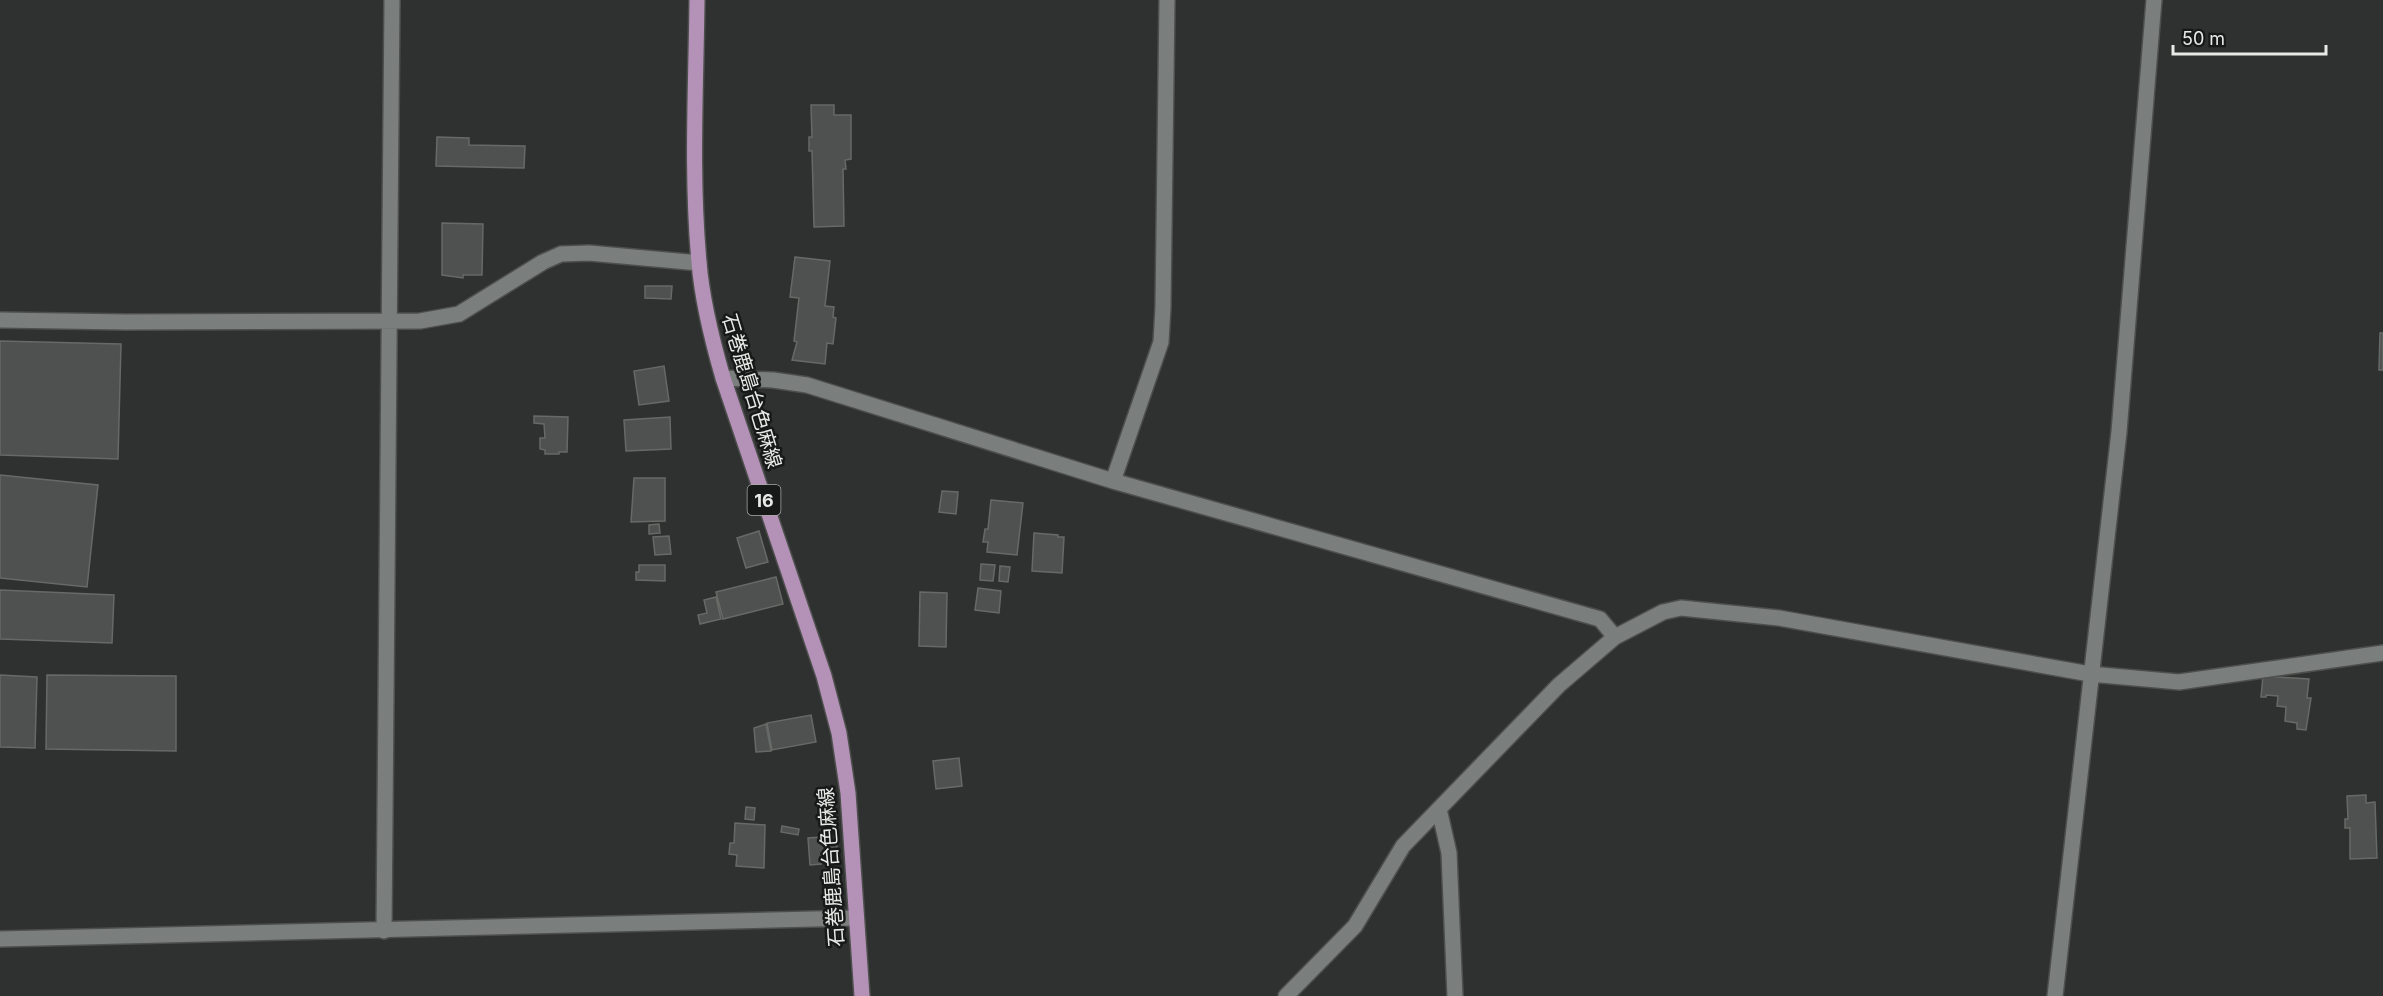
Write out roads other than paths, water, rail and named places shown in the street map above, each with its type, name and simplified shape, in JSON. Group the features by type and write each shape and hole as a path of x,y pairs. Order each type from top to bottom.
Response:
{"main road":[{"name":"石巻鹿島台色麻線","path":"697,0 695,162 699,263 712,340 723,378 824,676 839,733 848,793 861,996"}],"street":[{"path":"384,931 392,0"},
{"path":"1113,481 1161,342 1167,0"},
{"path":"2055,996 2119,432 2154,0"},
{"path":"0,320 388,322 439,319 459,314 543,262 561,254 589,253 699,263"},
{"path":"723,378 773,380 807,385 1113,481 1600,619 1615,637"},
{"path":"1286,996 1355,926 1403,846 1559,685 1615,637 1663,612 1681,608 1779,618 2090,674 2179,682 2383,653"},
{"path":"1440,809 1449,853 1455,996"},
{"path":"0,939 856,918"}]}
